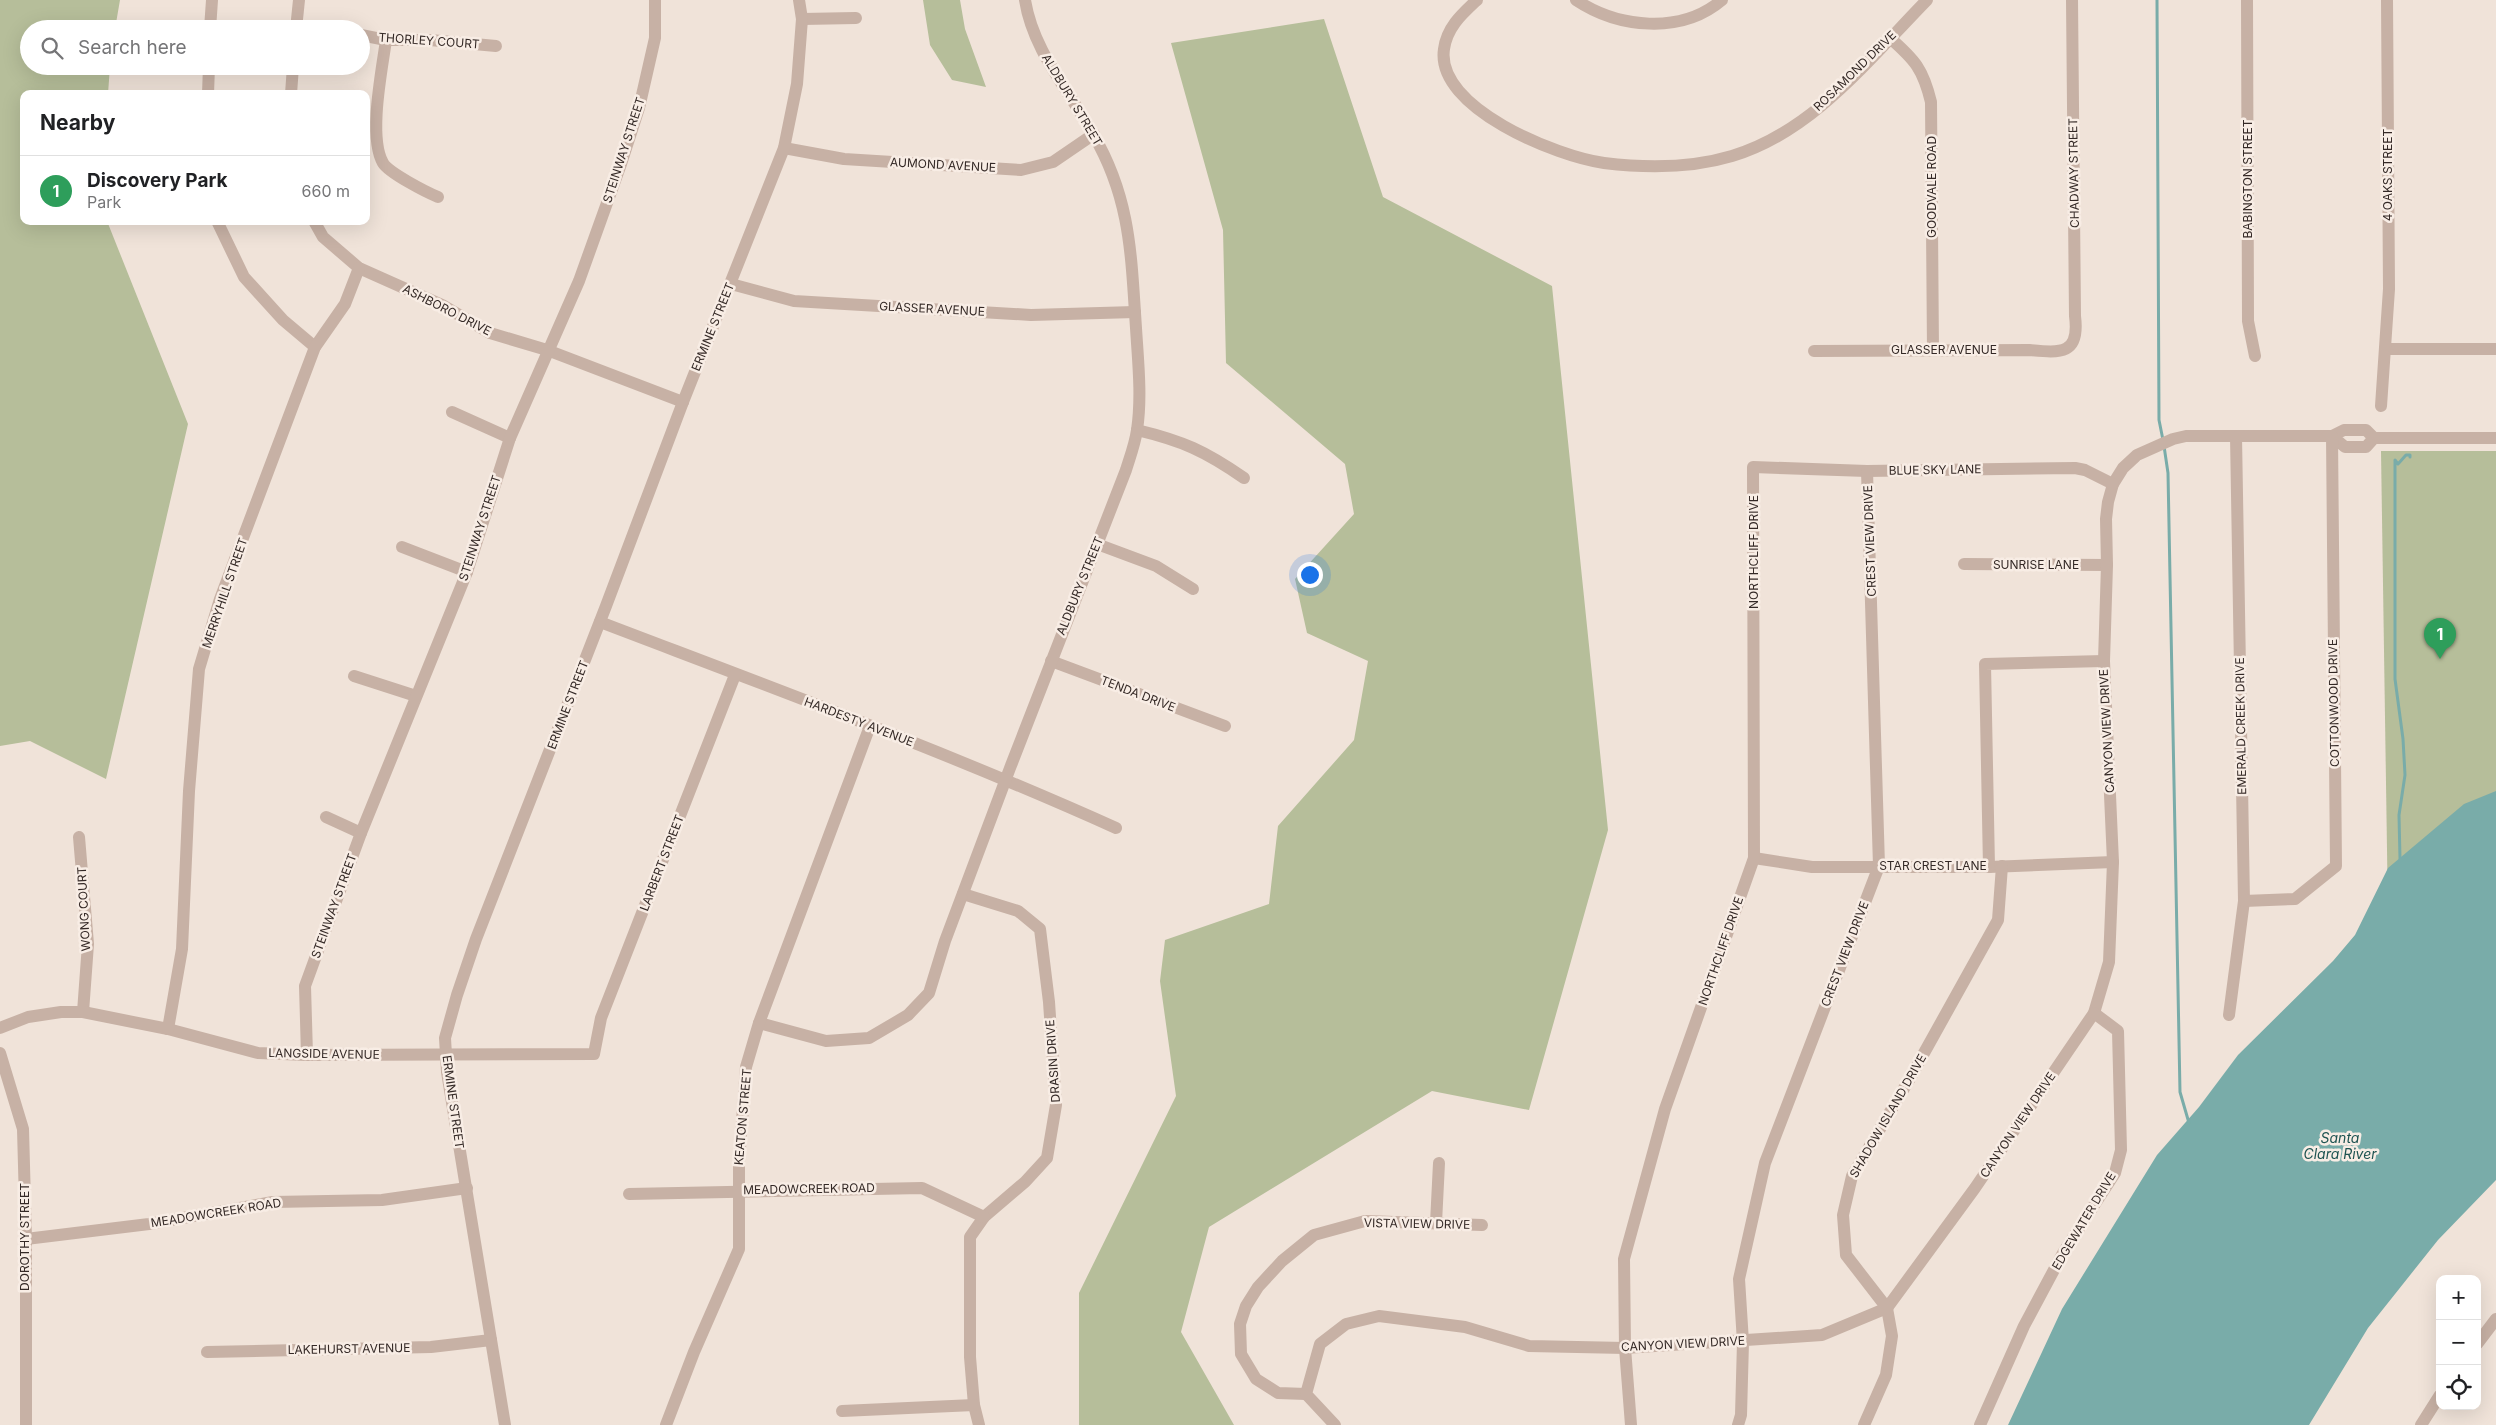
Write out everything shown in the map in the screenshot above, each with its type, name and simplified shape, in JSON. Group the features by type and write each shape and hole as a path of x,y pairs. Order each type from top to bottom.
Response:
{"street":[{"path":"211,20 212,0"},
{"path":"297,20 299,0"},
{"name":"STEINWAY STREET","path":"307,1055 305,986 361,833 467,572 510,438 578,281 639,108 655,38 655,0"},
{"name":"ERMINE STREET","path":"505,1425 445,1038 456,995 476,939 600,622 683,402 784,148 797,84 802,19 799,0"},
{"name":"ALDBURY STREET","path":"759,1023 826,1041 869,1038 908,1015 929,993 945,941 1006,779 1126,470 1137,430 1139,374 1128,224 1117,183 1094,134 1046,60 1033,33 1025,0"},
{"name":"ROSAMOND DRIVE","path":"1477,0 1450,28 1444,49 1446,70 1454,85 1472,105 1521,136 1560,153 1603,163 1645,166 1684,164 1732,156 1779,135 1818,109 1927,0"},
{"path":"1576,0 1588,9 1616,20 1637,24 1679,20 1700,14 1722,0"},
{"name":"CHADWAY STREET","path":"2072,0 2077,334 2073,344"},
{"name":"BABINGTON STREET","path":"2246,0 2248,321 2255,356"},
{"name":"4 OAKS STREET","path":"2381,406 2389,289 2387,0"},
{"path":"802,19 856,18"},
{"name":"THORLEY COURT","path":"370,37 386,40 430,40 496,46"},
{"name":"GOODVALE ROAD","path":"1890,38 1912,57 1925,78 1931,102 1932,350"},
{"path":"386,40 376,141 383,164 417,188 438,197"},
{"path":"208,90 209,75"},
{"path":"291,90 293,75"},
{"name":"AUMOND AVENUE","path":"784,148 844,159 1021,170 1053,162 1094,134"},
{"path":"220,225 244,277 283,320 315,347"},
{"name":"ASHBORO DRIVE","path":"316,225 323,238 359,268 442,305 490,333 547,350 683,402"},
{"name":"MERRYHILL STREET","path":"168,1029 182,949 189,791 199,669 220,599 315,347 345,304 359,268"},
{"name":"GLASSER AVENUE","path":"731,284 794,301 1031,315 1135,312"},
{"name":"GLASSER AVENUE","path":"1814,351 2029,350 2050,352 2062,351 2073,344"},
{"path":"2385,349 2496,349"},
{"path":"452,412 510,438"},
{"path":"1137,430 1184,442 1217,459 1244,478"},
{"name":"CANYON VIEW DRIVE","path":"1306,1394 1320,1344 1346,1324 1378,1316 1465,1327 1529,1346 1625,1348 1822,1336 1887,1308 1975,1188 2094,1013 2109,962 2114,862 2104,661 2107,565 2106,519 2113,484 2123,468 2137,455 2173,439 2186,436 2332,436 2344,430 2366,430 2374,438 2496,438"},
{"name":"EMERALD CREEK DRIVE","path":"2230,1015 2244,901 2236,436"},
{"name":"COTTONWOOD DRIVE","path":"2244,901 2295,899 2336,866 2332,436"},
{"name":"BLUE SKY LANE","path":"1754,467 1868,471 2075,468 2086,470 2113,484"},
{"name":"NORTHCLIFF DRIVE","path":"1631,1425 1625,1348 1624,1259 1665,1109 1754,858 1754,467"},
{"name":"CREST VIEW DRIVE","path":"1738,1425 1741,1415 1743,1342 1739,1279 1764,1162 1879,866 1868,471"},
{"path":"1097,544 1156,566 1193,589"},
{"path":"402,547 467,572"},
{"name":"SUNRISE LANE","path":"1964,564 2107,565"},
{"name":"HARDESTY AVENUE","path":"600,622 1006,779 1116,828"},
{"name":"TENDA DRIVE","path":"1051,661 1225,726"},
{"path":"1989,867 1985,664 2104,661"},
{"name":"LARBERT STREET","path":"594,1054 601,1018 736,675"},
{"path":"354,676 416,696"},
{"name":"KEATON STREET","path":"666,1425 694,1352 739,1249 739,1153 746,1067 759,1023 870,726"},
{"path":"326,818 361,833"},
{"name":"WONG COURT","path":"79,836 88,944 83,1012"},
{"name":"STAR CREST LANE","path":"1754,858 1812,867 1989,867 2114,862"},
{"name":"SHADOW ISLAND DRIVE","path":"1864,1425 1886,1375 1892,1336 1887,1308 1846,1255 1843,1216 1852,1176 1909,1080 1998,920 2002,866"},
{"name":"DRASIN DRIVE","path":"963,894 1018,911 1040,929 1049,1002 1056,1105 1047,1158 1025,1182 984,1217 970,1237 970,1357 974,1405 979,1425"},
{"name":"LANGSIDE AVENUE","path":"0,1028 28,1017 61,1012 83,1012 168,1029 258,1053 307,1055 594,1054"},
{"name":"EDGEWATER DRIVE","path":"1980,1425 2024,1326 2063,1252 2115,1173 2121,1150 2118,1031 2094,1013"},
{"name":"DOROTHY STREET","path":"0,1053 23,1129 26,1239 26,1425"},
{"path":"1436,1223 1439,1163"},
{"name":"MEADOWCREEK ROAD","path":"26,1239 149,1224 273,1202 382,1200 467,1188"},
{"name":"MEADOWCREEK ROAD","path":"629,1194 739,1190 922,1188 984,1217"},
{"name":"VISTA VIEW DRIVE","path":"1306,1394 1278,1393 1256,1379 1241,1354 1240,1324 1246,1306 1258,1287 1282,1261 1314,1236 1365,1221 1482,1225"},
{"path":"2481,1339 2496,1319"},
{"name":"LAKEHURST AVENUE","path":"207,1352 431,1347 491,1340"},
{"path":"1306,1394 1335,1425"},
{"path":"2421,1425 2436,1401"},
{"path":"842,1411 974,1405"}],"green space":[{"path":"0,0 120,0 117,20 20,20 20,75 109,75 108,90 20,90 20,225 109,225 188,424 106,779 30,741 0,746"},
{"path":"923,0 960,0 965,29 986,87 952,80 930,45"},
{"path":"1324,19 1383,197 1552,286 1608,830 1529,1110 1432,1091 1209,1227 1181,1332 1234,1425 1079,1425 1079,1293 1176,1096 1160,981 1165,940 1269,904 1278,826 1354,740 1368,661 1307,633 1295,579 1354,514 1345,464 1226,363 1223,230 1171,43"},
{"path":"2381,451 2496,451 2496,1114 2391,1115"}],"water":[{"name":"Santa Clara River","path":"2496,791 2496,1180 2438,1240 2368,1328 2309,1425 2008,1425 2062,1309 2157,1155 2199,1107 2238,1055 2333,961 2355,935 2388,868 2464,804"}],"waterway":[{"path":"2157,0 2159,420 2163,440"},
{"path":"2164,446 2168,473 2180,1092 2189,1123"},
{"path":"2400,859 2399,815 2405,775 2403,739 2395,679 2395,460 2398,464 2406,455 2410,455 2410,457"}],"place":[{"name":"Discovery Park","path":"2440,659"}]}
